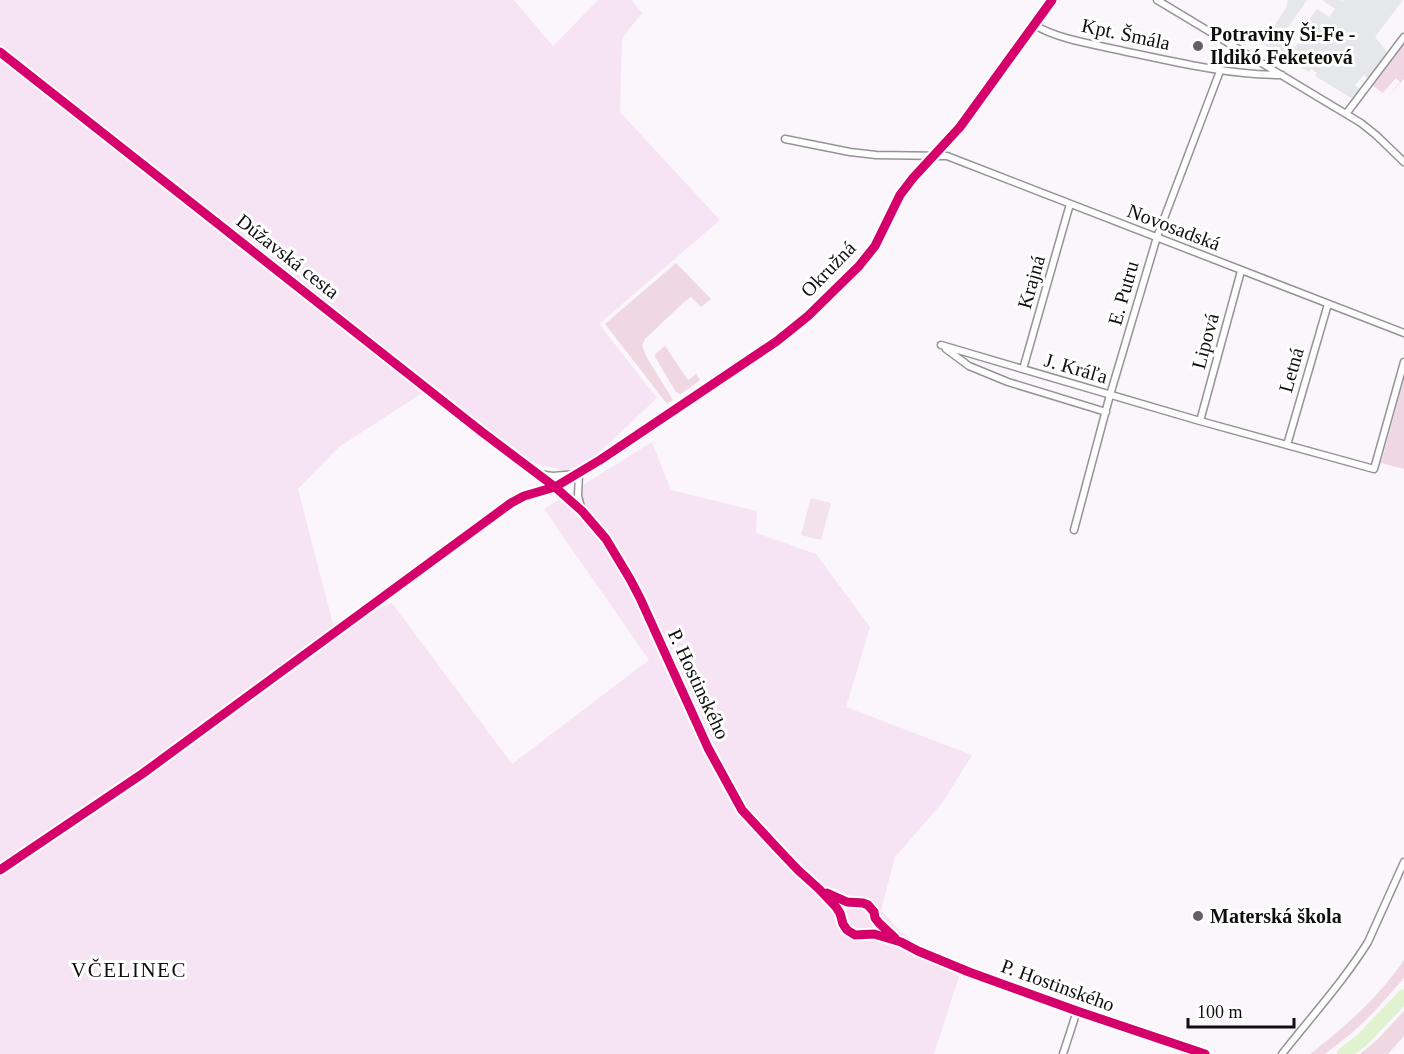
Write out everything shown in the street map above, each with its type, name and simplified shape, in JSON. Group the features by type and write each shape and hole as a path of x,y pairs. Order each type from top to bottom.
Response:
{"street":[{"name":"Okružná","path":"0,870 163,759 498,512 524,496 555,488 579,473 691,400 777,341 808,316 859,266 875,246 900,195 931,156 960,127 1052,0"},
{"path":"1157,0 1346,114 1376,135 1404,162"},
{"name":"Kpt. Šmála","path":"1035,25 1046,31 1094,45 1220,71 1283,75"},
{"path":"1346,114 1404,38"},
{"name":"Dúžavská cesta","path":"0,52 555,488"},
{"name":"E. Putru","path":"1074,530 1110,395 1157,237 1220,71"},
{"name":"Novosadská","path":"785,139 876,155 947,156 1404,333"},
{"name":"Krajná","path":"1023,369 1070,204"},
{"name":"Lipová","path":"1200,421 1241,271"},
{"name":"Letná","path":"1287,444 1328,304"},
{"name":"J. Kráľa","path":"1106,412 1008,382 969,366 941,345 1374,469 1404,362"},
{"name":"Okružná","path":"537,474 554,476 579,473"},
{"path":"579,473 578,496 582,511"},
{"name":"P. Hostinského","path":"555,488 582,511 606,539 630,579 708,748 742,810 836,907 843,924 850,933 859,936 867,933 874,934 901,942 969,972 1205,1054"},
{"path":"1282,1054 1348,972 1368,942 1404,862"},
{"name":"P. Hostinského","path":"819,888 840,899 868,905 884,928 901,942"},
{"path":"842,919 845,909 853,903"},
{"path":"867,933 873,927 876,918"},
{"path":"1063,1054 1077,1011"}],"shaded area":[{"path":"0,0 514,0 553,46 598,0 632,0 642,13 622,38 620,112 720,220 599,324 657,398 591,460 564,471 535,463 422,393 339,447 298,489 333,624 392,603 512,764 649,660 544,509 652,442 671,490 757,511 756,533 816,554 870,627 846,707 972,755 942,803 895,857 881,910 901,932 959,977 934,1054 0,1054"},
{"path":"1288,0 1307,0 1282,36 1295,47 1301,39 1298,34 1317,9 1329,17 1335,9 1322,0 1403,0 1375,37 1388,53 1368,78 1364,75 1355,85 1360,89 1353,99 1315,76 1317,73 1311,69 1309,72 1263,44 1286,8"},
{"path":"1404,43 1404,79 1387,97 1400,82 1396,78 1383,93 1373,86"},
{"path":"676,263 711,299 701,307 691,297 645,339 642,345 647,358 673,400 667,404 605,324"},
{"path":"665,346 688,380 696,374 700,380 681,394 676,392 655,357 655,354"},
{"path":"1404,380 1404,469 1381,463"},
{"path":"811,498 831,503 821,540 801,535"},
{"path":"1404,960 1404,978 1373,1013 1325,1054 1310,1054 1361,1011"},
{"path":"1404,1011 1404,1036 1388,1054 1360,1054 1377,1040"}],"waterway":[{"path":"1344,1054 1362,1040 1404,996"}],"cycle path":[{"path":"0,870 142,774 511,503 524,496 555,487 600,460 777,341 808,316 859,266 875,246 900,195 960,127 1052,0"},
{"path":"0,52 555,487 582,511 606,539 630,579 708,748 742,810 836,907 847,930 855,935 874,934 901,942 969,972 1205,1054"},
{"path":"827,893 847,902 868,905 879,923 895,938"}],"place":[{"name":"Potraviny Ši-Fe - Ildikó Feketeová","path":"1198,46"},
{"name":"Materská škola","path":"1198,916"}],"district":[{"name":"VČELINEC","path":"129,970"}]}
